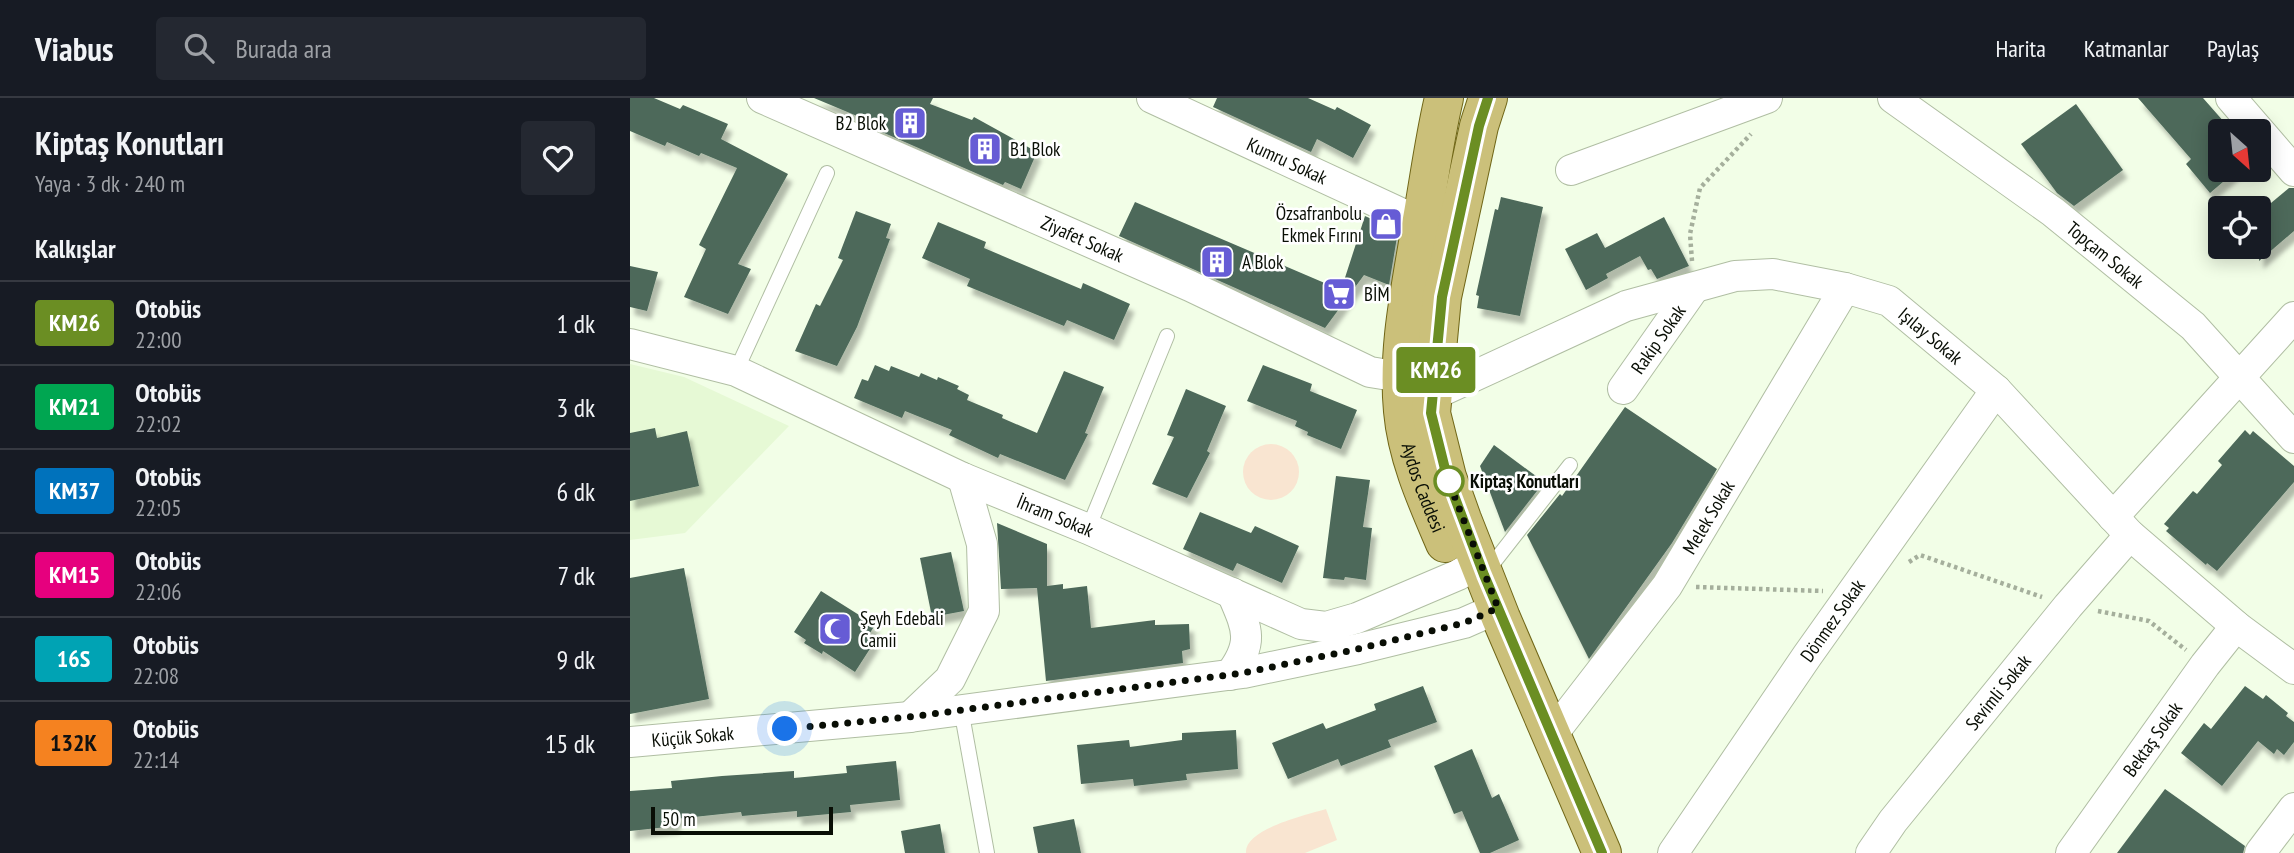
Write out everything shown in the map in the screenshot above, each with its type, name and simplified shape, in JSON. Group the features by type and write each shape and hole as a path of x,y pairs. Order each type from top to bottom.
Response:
{"main road":[{"name":"Aydos Caddesi","path":"1444,98 1405,317 1417,386 1431,413 1438,448 1479,588 1577,853"},
{"name":"Aydos Caddesi","path":"1417,386 1442,297 1479,126 1488,98"},
{"name":"Aydos Caddesi","path":"1479,588 1551,736 1602,853"}],"street":[{"name":"Ziyafet Sokak","path":"762,98 1190,286 1370,372 1417,386"},
{"name":"Kumru Sokak","path":"1152,98 1422,223"},
{"path":"1571,170 1768,98"},
{"name":"Topçam Sokak","path":"1893,98 2053,212 2193,326 2294,438"},
{"path":"2231,98 2294,171"},
{"name":"Işılay Sokak","path":"1417,386 1626,306 1735,276 1773,274 1845,288 1889,302 1996,390 2122,526 2236,626 2294,669"},
{"name":"Rakip Sokak","path":"1623,389 1694,288"},
{"name":"Melek Sokak","path":"1551,736 1667,586 1845,288"},
{"name":"Sevimli Sokak","path":"1871,853 2068,606 2122,526 2240,378 2294,317"},
{"name":"İhram Sokak","path":"630,344 736,371 963,478 1088,529 1301,624 1326,627 1479,588"},
{"name":"Dönmez Sokak","path":"1673,853 1996,390"},
{"path":"909,717 950,678 984,611 982,544 963,478"},
{"name":"Küçük Sokak","path":"630,743 909,717 1230,675 1358,649 1479,588"},
{"path":"1230,675 1247,648 1247,630 1232,593"},
{"name":"Bektaş Sokak","path":"2071,853 2205,665 2236,626"},
{"path":"2260,853 2294,808"}],"lane":[{"path":"736,371 827,173"},
{"path":"1088,529 1167,336"},
{"path":"1479,588 1570,465"},
{"path":"961,709 987,853"}],"path":[{"path":"1694,288 1690,234 1700,188 1747,137 1758,129"},
{"path":"1898,567 1920,555 2068,606 2149,621 2205,665"},
{"path":"1667,586 1853,592"}],"shaded area":[{"path":"630,364 684,377 789,426 685,533 630,540"},
{"path":"1271,444 1282,446 1291,452 1297,461 1297,483 1291,492 1282,498 1271,500 1260,498 1251,492 1245,483 1243,472 1245,461 1251,452 1260,446"},
{"path":"1326,809 1337,840 1305,853 1246,853 1248,844 1265,830"}],"building":[{"path":"630,98 654,98 680,109 683,105 728,124 721,139 788,174 738,264 751,269 728,314 684,297 706,249 699,245 737,168 667,142 665,146 630,131"},
{"path":"814,98 933,98 930,104 972,120 974,117 1037,152 1021,189 1005,182 1003,185 866,125 869,121"},
{"path":"1217,98 1308,98 1335,110 1337,107 1371,125 1353,158 1317,139 1311,152 1213,107"},
{"path":"2138,98 2203,98 2221,119 2208,119 2208,182 2223,182 2210,193 2186,164 2191,159"},
{"path":"2076,104 2123,170 2074,206 2057,193 2021,144"},
{"path":"2289,188 2294,188 2294,231 2271,251 2271,203"},
{"path":"1501,197 1543,207 1520,316 1477,308 1479,296 1476,295 1495,209 1498,210"},
{"name":"A Blok","path":"1135,202 1341,290 1365,216 1398,231 1389,285 1364,275 1325,328 1119,236"},
{"path":"856,211 891,224 886,238 890,239 857,327 837,366 795,351 816,304 820,306 843,260 838,258"},
{"path":"1664,217 1689,266 1657,279 1640,256 1606,274 1608,278 1586,290 1565,249 1597,233 1605,248"},
{"path":"938,222 986,242 984,248 1081,289 1083,283 1130,304 1114,340 1067,320 1064,326 967,286 970,279 922,258"},
{"path":"630,266 658,272 647,311 630,307"},
{"path":"875,365 889,371 891,366 919,377 921,373 937,380 938,377 959,386 957,389 969,395 967,400 1037,433 1064,371 1104,387 1085,433 1088,434 1065,480 1000,454 998,458 949,435 952,430 905,411 902,418 854,398 862,379 868,381"},
{"path":"1263,365 1312,384 1310,391 1357,410 1341,449 1307,435 1308,432 1295,426 1297,421 1247,401"},
{"path":"1186,389 1226,406 1207,451 1210,453 1187,498 1152,484 1174,437 1167,435"},
{"path":"1625,407 1717,469 1672,543 1589,659 1527,535 1560,494 1562,496"},
{"path":"655,428 657,438 687,431 699,486 630,501 630,433"},
{"path":"2245,430 2250,435 2253,431 2294,466 2294,482 2217,571 2166,531 2169,528 2164,524 2193,491 2197,494 2222,465 2218,461"},
{"path":"1494,445 1544,482 1505,532 1480,466"},
{"path":"1336,476 1370,480 1363,527 1372,528 1366,580 1323,578"},
{"path":"1200,512 1251,533 1255,526 1299,546 1282,583 1237,563 1233,571 1183,549"},
{"path":"997,523 1047,544 1047,586 1063,584 1063,589 1087,586 1091,628 1155,620 1155,625 1189,624 1190,649 1182,651 1183,663 1046,681 1037,588 1001,589"},
{"path":"951,552 964,611 932,617 920,558"},
{"path":"684,568 709,699 630,714 630,578"},
{"name":"Şeyh Edebali Camii","path":"821,591 875,625 868,636 875,641 855,672 823,651 822,654 804,643 806,640 794,632"},
{"path":"1423,686 1437,722 1388,740 1391,747 1341,766 1338,759 1288,779 1272,743 1323,723 1326,729 1376,710 1374,704"},
{"path":"2245,686 2263,699 2266,695 2288,713 2286,716 2294,722 2294,742 2284,755 2277,749 2274,754 2258,741 2222,786 2181,753 2204,723 2211,729"},
{"path":"1236,730 1238,769 1186,774 1187,780 1134,786 1133,779 1081,784 1077,745 1129,740 1130,747 1182,740 1182,733"},
{"path":"1472,749 1492,798 1499,794 1519,840 1490,853 1480,853 1462,811 1454,814 1434,766"},
{"path":"896,761 900,800 850,805 851,812 797,817 797,811 742,816 741,812 675,819 676,826 630,831 630,791 672,788 671,781 722,776 794,771 794,778 847,773 846,766"},
{"path":"2165,789 2245,846 2243,853 2117,853"},
{"path":"1074,819 1081,853 1038,853 1033,827"},
{"path":"940,824 945,853 905,853 901,831"}],"bus line":[{"name":"KM26","path":"1488,98 1479,126 1442,297 1431,413 1447,477 1484,575 1602,853"}],"place":[{"name":"B2 Blok","path":"910,123"},
{"name":"B1 Blok","path":"985,149"},
{"name":"Özsafranbolu Ekmek Fırını","path":"1386,224"},
{"name":"A Blok","path":"1217,262"},
{"name":"BİM","path":"1339,294"},
{"name":"Kiptaş Konutları","path":"1449,481"},
{"name":"Şeyh Edebali Camii","path":"835,629"}],"route":[{"path":"785,729 909,717 1243,673 1358,649 1477,619 1498,608 1447,477 1449,481"}]}
